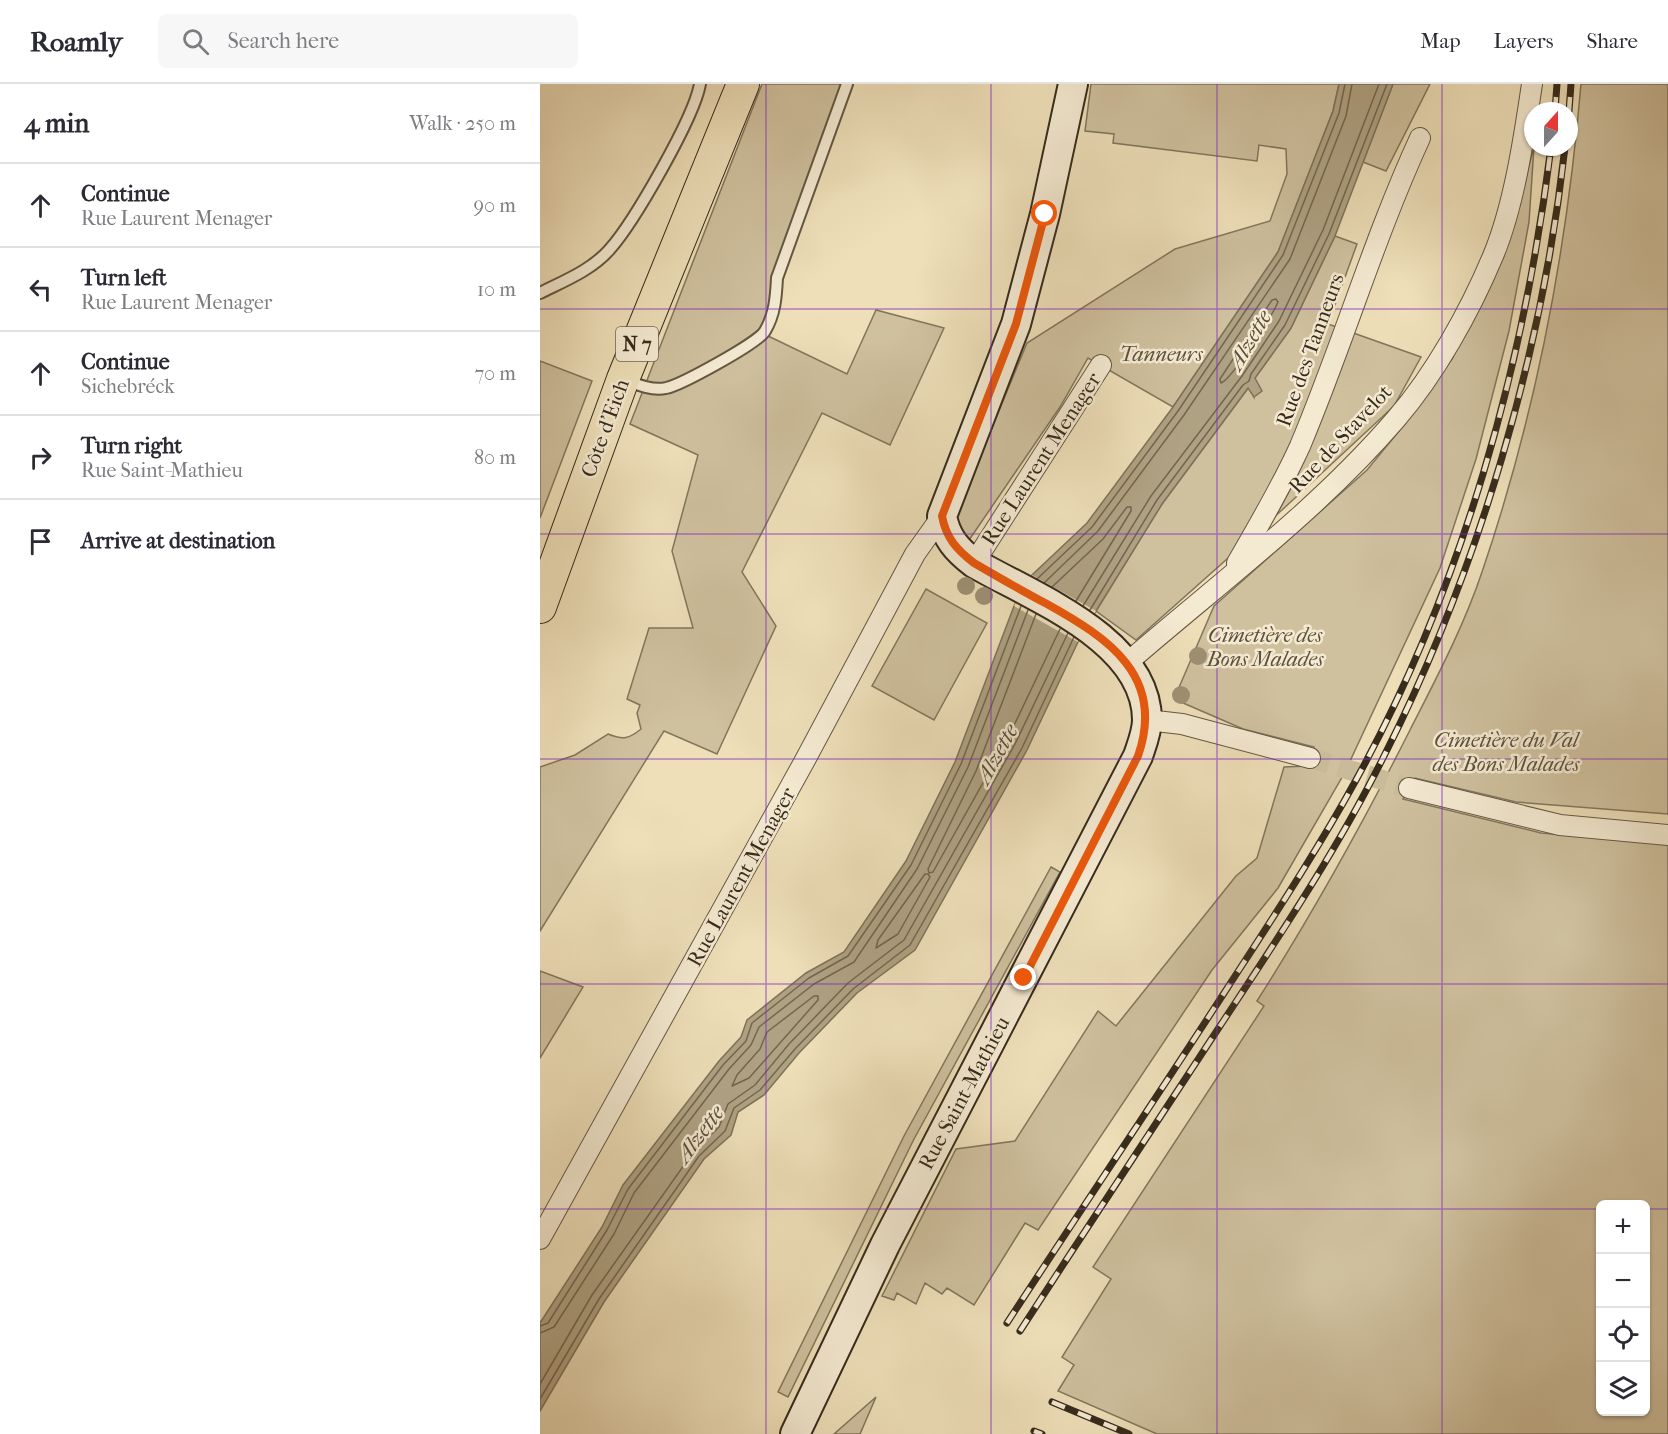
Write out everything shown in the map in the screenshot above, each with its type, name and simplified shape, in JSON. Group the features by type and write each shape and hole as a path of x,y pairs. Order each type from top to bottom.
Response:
{"main road":[{"name":"Côte d'Eich","path":"540,607 623,379 743,84"},
{"name":"Rue Laurent Menager","path":"974,563 960,552 945,533 942,516 1016,324 1045,214 1073,84"},
{"path":"974,563 1087,626 1105,640 1127,663 1141,690 1147,720"},
{"name":"Rue Saint-Mathieu","path":"795,1434 885,1245 1138,756 1147,720"}],"street":[{"name":"Rue de Stavelot","path":"1127,663 1231,573 1293,524 1397,418 1443,354 1493,257 1501,234 1525,134 1532,84"},
{"name":"Rue des Tanneurs","path":"1231,573 1268,511 1300,446 1390,203 1420,138"},
{"name":"Rue Laurent Menager","path":"974,563 1101,365"},
{"name":"Rue Laurent Menager","path":"540,1239 804,762 915,554 942,516"},
{"path":"1147,720 1182,724 1310,758"},
{"path":"1409,788 1560,825 1668,835"}],"lane":[{"path":"540,293 579,274 609,250 636,213 688,117 700,84"},
{"path":"623,379 644,387 664,389 688,381 764,334 775,308 777,278 847,84"}],"green space":[{"path":"762,84 847,84 764,334 847,374 876,310 944,328 890,445 822,413 742,572 776,626 717,754 664,731 540,931 540,767 575,755 608,734 626,738 641,729 637,713 640,705 627,699 649,628 693,628 672,551 698,455 630,424"},
{"name":"Tanneurs","path":"1091,84 1339,84 1333,111 1278,252 1173,407 1088,358 1060,407 967,543 954,519 1027,343 1175,249 1270,221 1287,174 1286,149 1259,145 1257,161 1113,143 1114,134 1085,131"},
{"path":"1393,84 1430,84 1386,171 1363,162"},
{"name":"Cimetière du Val des Bons Malades","path":"1581,84 1668,84 1668,814 1516,802 1415,778 1403,799 1541,833 1668,844 1668,1434 1157,1434 1058,1391 1074,1365 1062,1357 1111,1279 1093,1267 1264,1006 1257,1001 1298,935 1356,833 1430,691 1467,612 1501,512 1533,392 1558,270 1574,156 1578,156"},
{"name":"Cimetière des Bons Malades","path":"1532,156 1533,156 1529,222 1509,331 1476,459 1440,568 1344,774 1278,888 1212,970 1038,1230 1025,1223 974,1305 947,1288 942,1294 925,1283 916,1304 897,1293 894,1300 882,1296 956,1149 1015,1141 1098,1011 1116,1026 1236,876 1257,858 1284,767 1307,766 1314,747 1243,729 1174,699 1214,606 1367,470 1404,425 1452,359 1504,256"},
{"path":"1335,236 1357,244 1328,324 1421,357 1394,406 1136,640 1096,611 1162,504 1249,387 1254,397 1255,378 1291,328"},
{"path":"540,361 592,381 540,518"},
{"path":"926,589 987,623 934,720 872,686"},
{"path":"1051,867 1060,872 914,1139 788,1397 778,1392 904,1136"},
{"path":"540,971 583,987 540,1058"},
{"path":"876,1397 860,1434 834,1434"}],"water":[{"name":"Alzette","path":"1339,84 1393,84 1335,236 1291,328 1255,378 1262,391 1254,397 1248,388 1162,504 1078,642 1027,750 915,950 857,993 799,1053 764,1095 738,1112 731,1135 704,1159 604,1302 540,1411 540,1323 602,1227 623,1185 719,1061 741,1037 747,1020 806,973 844,952 906,861 955,762 1014,606 1032,575 1087,523 1173,407 1278,252 1333,111"}],"pier":[{"path":"1032,575 1096,611 1078,642 1014,606"}],"tunnel":[{"path":"1310,758 1409,788"}],"railway":[{"path":"1556,102 1557,84"},
{"path":"1570,102 1571,84"},
{"path":"1007,1323 1294,885 1356,780 1394,706 1428,630 1458,552 1484,472 1506,392 1524,311 1550,156"},
{"path":"1020,1331 1307,893 1367,789 1419,683 1450,610 1502,459 1523,381 1540,303 1555,225 1564,156"},
{"path":"1052,1402 1129,1434"},
{"path":"1034,1431 1042,1434"}],"route":[{"path":"1024,978 1138,756 1147,720 1144,700 1137,680 1117,651 1087,626 974,563 960,552 945,533 942,516 1016,324 1045,214"}]}
